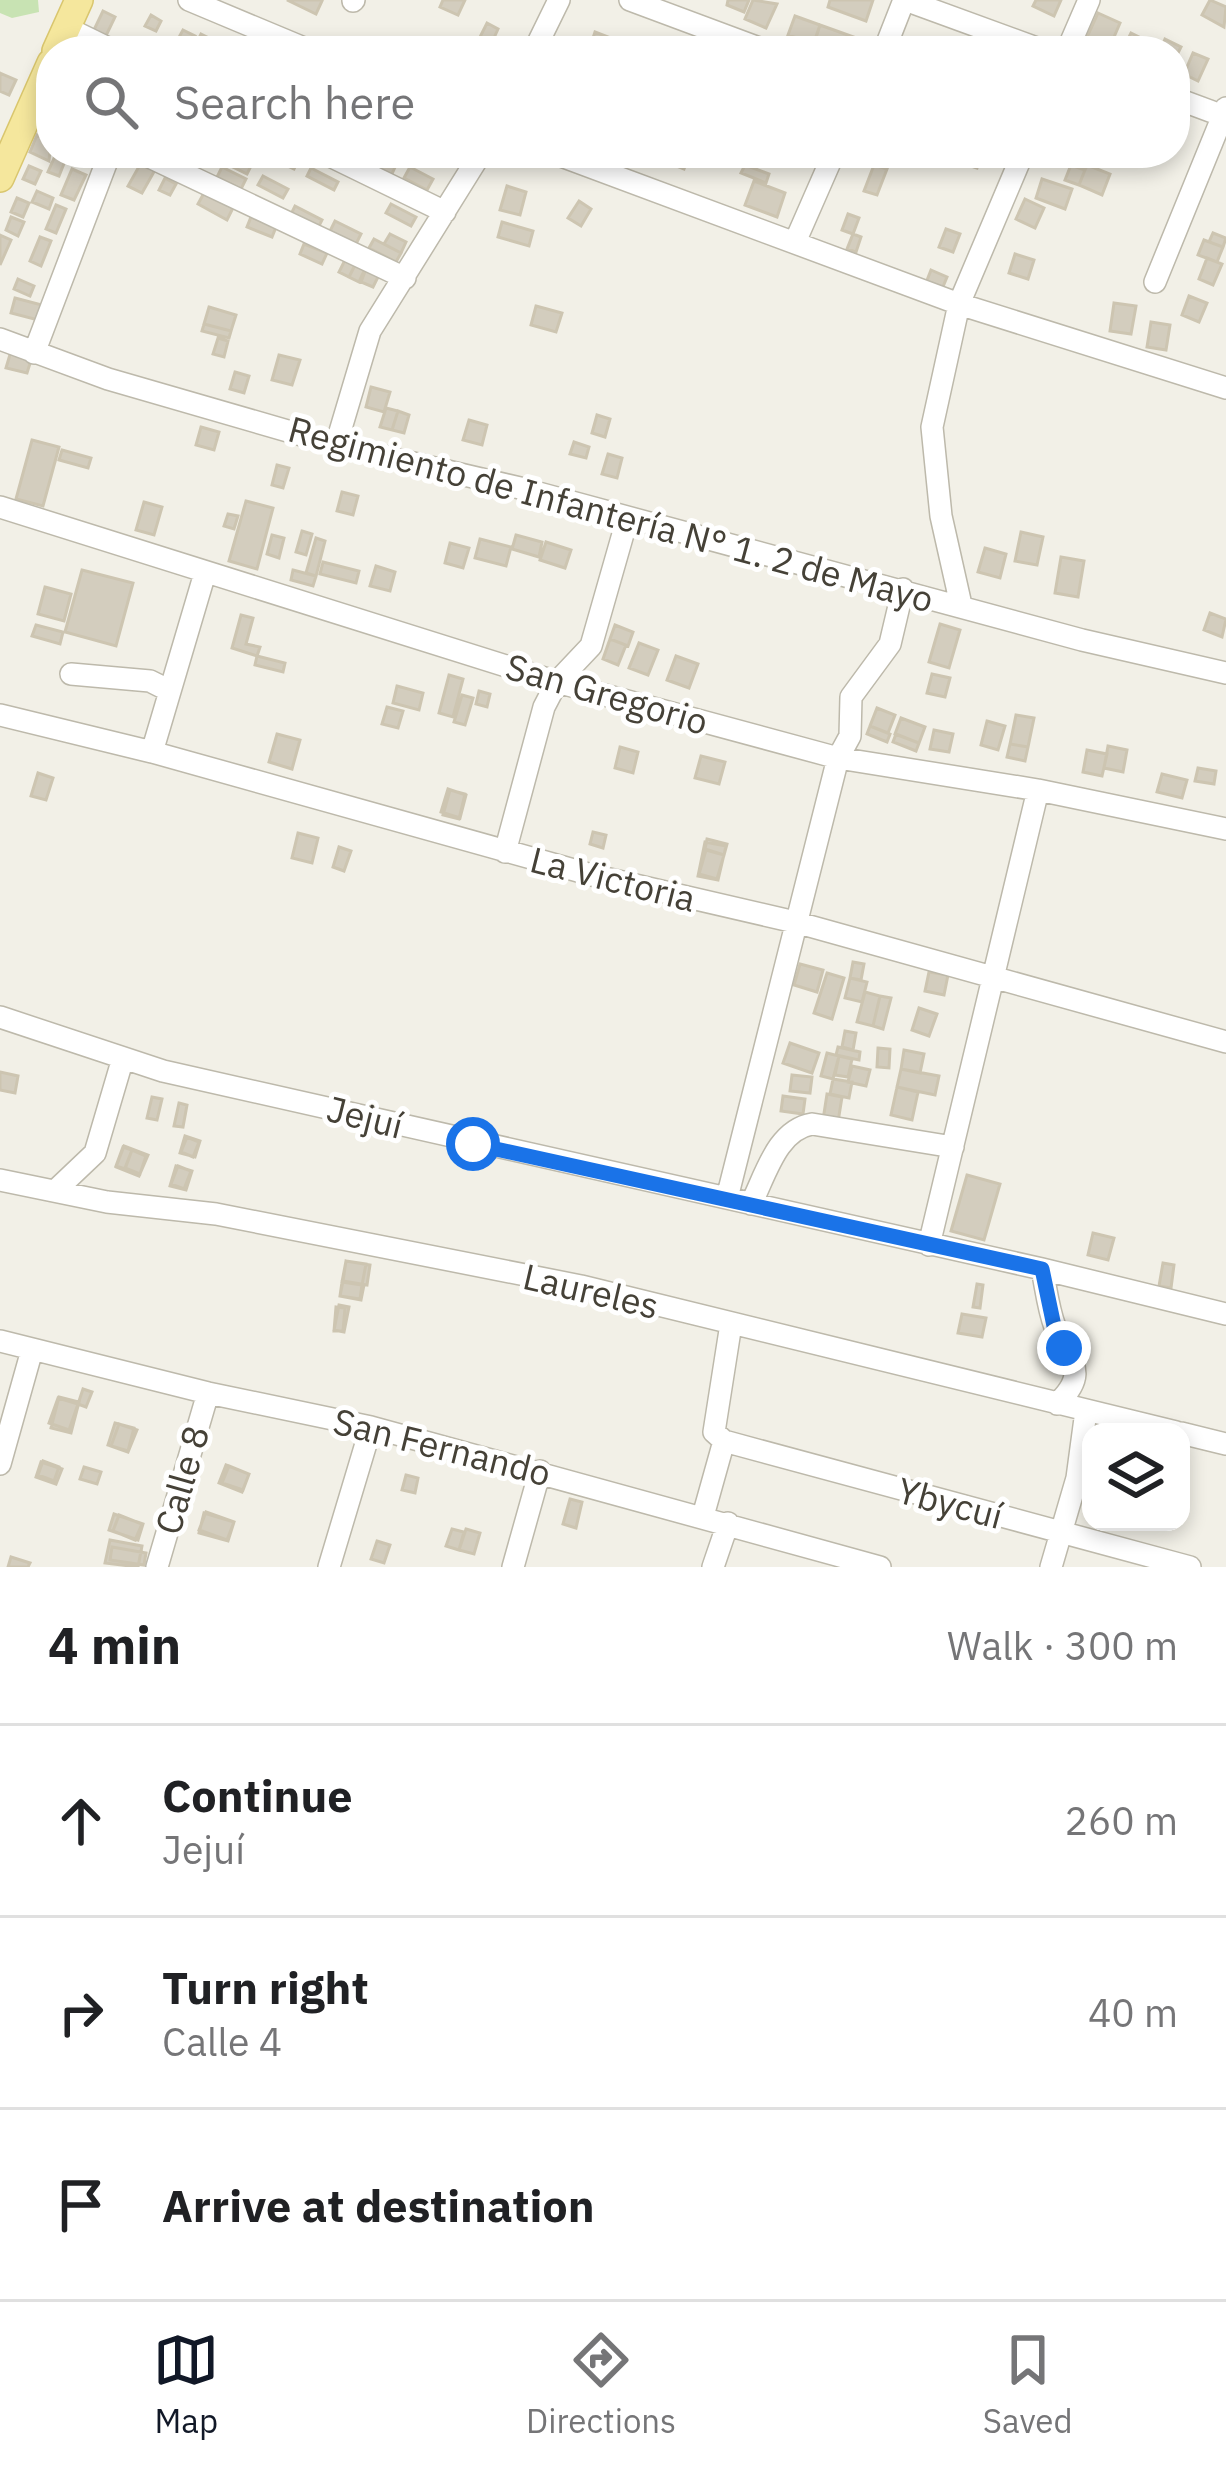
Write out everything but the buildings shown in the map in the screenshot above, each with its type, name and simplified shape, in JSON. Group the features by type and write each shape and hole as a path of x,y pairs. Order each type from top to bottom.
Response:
{"main road":[{"path":"63,36 79,0"},
{"path":"0,178 36,116"}],"street":[{"path":"189,0 275,36"},
{"path":"541,36 559,0"},
{"path":"630,0 727,36"},
{"path":"890,36 904,0 1004,36"},
{"path":"1073,36 1089,0"},
{"path":"1155,282 1225,113 1190,102"},
{"path":"34,352 104,168"},
{"path":"173,168 405,278"},
{"path":"355,168 446,212"},
{"path":"336,445 370,331 472,168"},
{"path":"595,168 959,304 1226,388"},
{"path":"796,242 828,168"},
{"path":"961,605 944,539 931,446 959,304 1017,168"},
{"name":"Regimiento de Infantería N° 1. 2 de Mayo","path":"0,339 108,379 336,445 520,488 1082,640 1226,673"},
{"name":"San Gregorio","path":"0,507 557,682 838,758 1038,790 1226,829"},
{"path":"505,852 544,707 557,682 591,646 627,520"},
{"path":"152,752 205,573"},
{"path":"727,1198 838,758 850,736 850,698 890,644 903,589"},
{"path":"70,674 150,681 170,691"},
{"name":"La Victoria","path":"0,715 152,752 505,852 995,975 1226,1042"},
{"path":"928,1245 1038,790"},
{"name":"Jejuí","path":"0,1017 163,1071 1226,1314"},
{"path":"56,1190 95,1153 123,1058"},
{"path":"751,1204 783,1140 795,1127 812,1124 953,1147"},
{"name":"Laureles","path":"0,1180 106,1202 216,1214 328,1234 580,1286 1139,1423"},
{"path":"1042,1269 1054,1326 1076,1374 1071,1390 1057,1403"},
{"path":"703,1516 719,1437 730,1324"},
{"name":"San Fernando","path":"0,1341 208,1393 371,1427 873,1566"},
{"path":"0,1464 32,1349"},
{"name":"Calle 8","path":"157,1567 208,1393"},
{"path":"1051,1567 1077,1478 1086,1411"},
{"path":"329,1567 371,1427"},
{"name":"Laureles","path":"1190,1435 1226,1444"},
{"name":"Ybycuí","path":"719,1437 1190,1567"},
{"path":"513,1567 540,1472"},
{"path":"713,1567 728,1523"}],"green space":[{"path":"0,0 38,0 39,12 12,18 0,13"}],"route":[{"path":"473,1144 1042,1269 1054,1326 1064,1348"}]}
